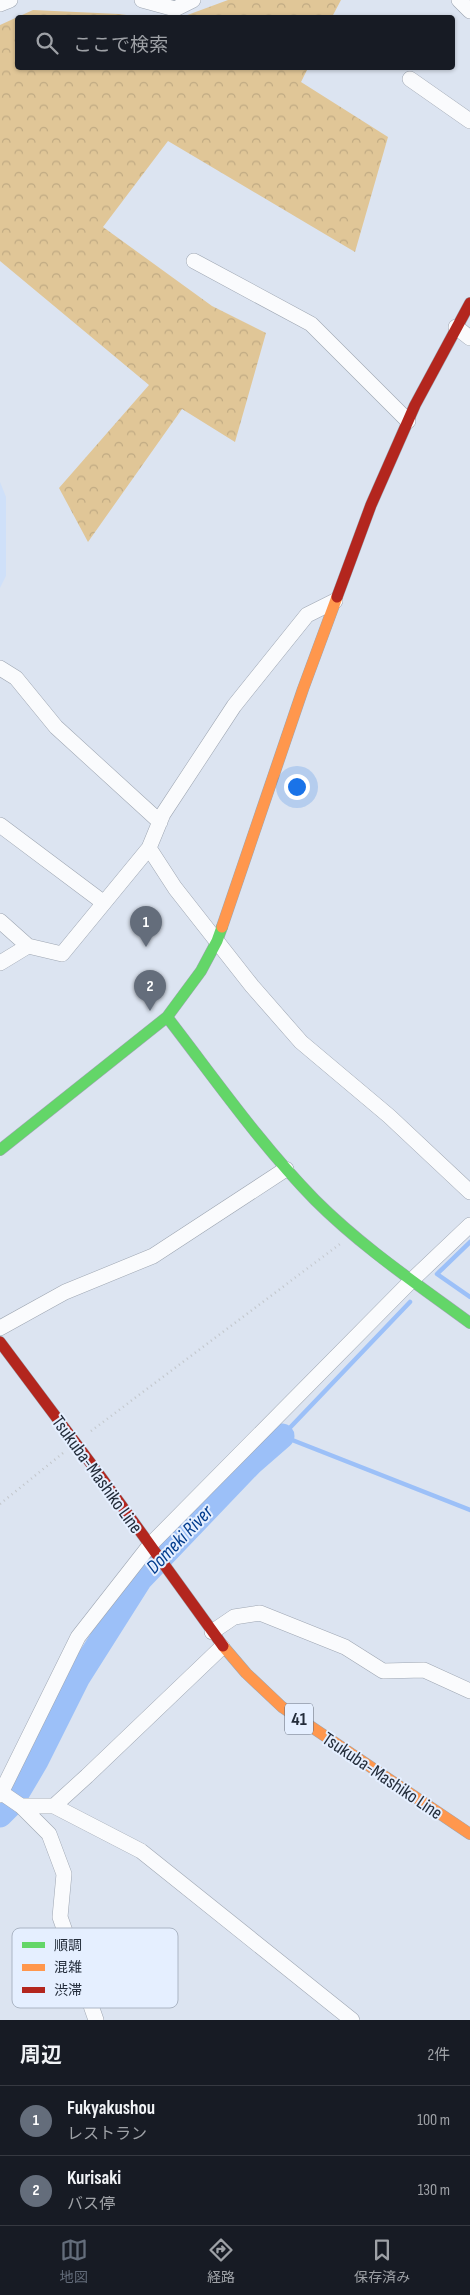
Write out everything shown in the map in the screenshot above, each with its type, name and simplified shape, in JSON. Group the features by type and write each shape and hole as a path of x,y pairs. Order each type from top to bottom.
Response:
{"street":[{"path":"0,4 10,0"},
{"path":"142,0 175,9 194,0"},
{"path":"459,0 470,11"},
{"path":"410,79 470,120"},
{"path":"194,261 311,324 408,421"},
{"path":"0,1150 168,1017 186,996 204,967 218,941 302,689 371,505 408,421 470,303"},
{"path":"456,327 470,338"},
{"path":"0,921 28,946 62,954 149,848 163,814 234,706 307,615 335,601"},
{"path":"0,668 16,678 56,727 160,822"},
{"path":"0,825 104,903"},
{"path":"149,848 175,888 252,986 301,1042 389,1116 470,1192"},
{"path":"0,963 28,946"},
{"path":"168,1017 286,1169 317,1202 353,1235 470,1323"},
{"path":"0,1328 65,1292 153,1256 286,1169"},
{"path":"64,1928 60,1917 64,1874 49,1834 21,1806 1,1794 78,1637 152,1549 412,1280 470,1225"},
{"name":"Tsukuba-Mashiko Line","path":"0,1342 76,1442 222,1647 257,1687 282,1707 470,1834"},
{"path":"212,1632 234,1617 260,1614 345,1647 383,1670 424,1670 470,1691"},
{"path":"54,1806 88,1776 222,1647"},
{"path":"21,1806 54,1806 141,1851 352,2020"},
{"path":"92,2008 96,2020"}],"path":[{"path":"0,1504 76,1442 353,1235"}],"shaded area":[{"path":"0,482 6,497 6,576 0,588"}],"green space":[{"path":"228,0 341,0 333,15 187,15"},
{"path":"33,10 127,15 22,15"},
{"path":"15,18 15,70 307,70 301,82 388,137 355,252 168,141 103,227 212,306 266,333 235,442 182,409 88,542 59,488 149,385 0,261 0,25"}],"waterway":[{"name":"Domeki River","path":"470,1242 437,1274 470,1297"},
{"path":"410,1302 282,1436 470,1510"},
{"name":"Domeki River","path":"0,1815 10,1805 36,1761 78,1677 140,1579 251,1463 282,1436"}],"traffic: fast":[{"path":"0,1150 167,1017 201,971 217,941 222,927"},
{"path":"167,1017 257,1134 315,1200 352,1234 470,1323"}],"traffic: slow":[{"path":"222,927 303,689 337,597"},
{"path":"223,1646 246,1673 282,1707 470,1834"}],"traffic: jam":[{"path":"337,597 371,505 415,405 470,303"},
{"path":"0,1342 98,1473 223,1646"}],"place":[{"name":"Fukyakushou","path":"146,947"},
{"name":"Kurisaki","path":"150,1011"}]}
